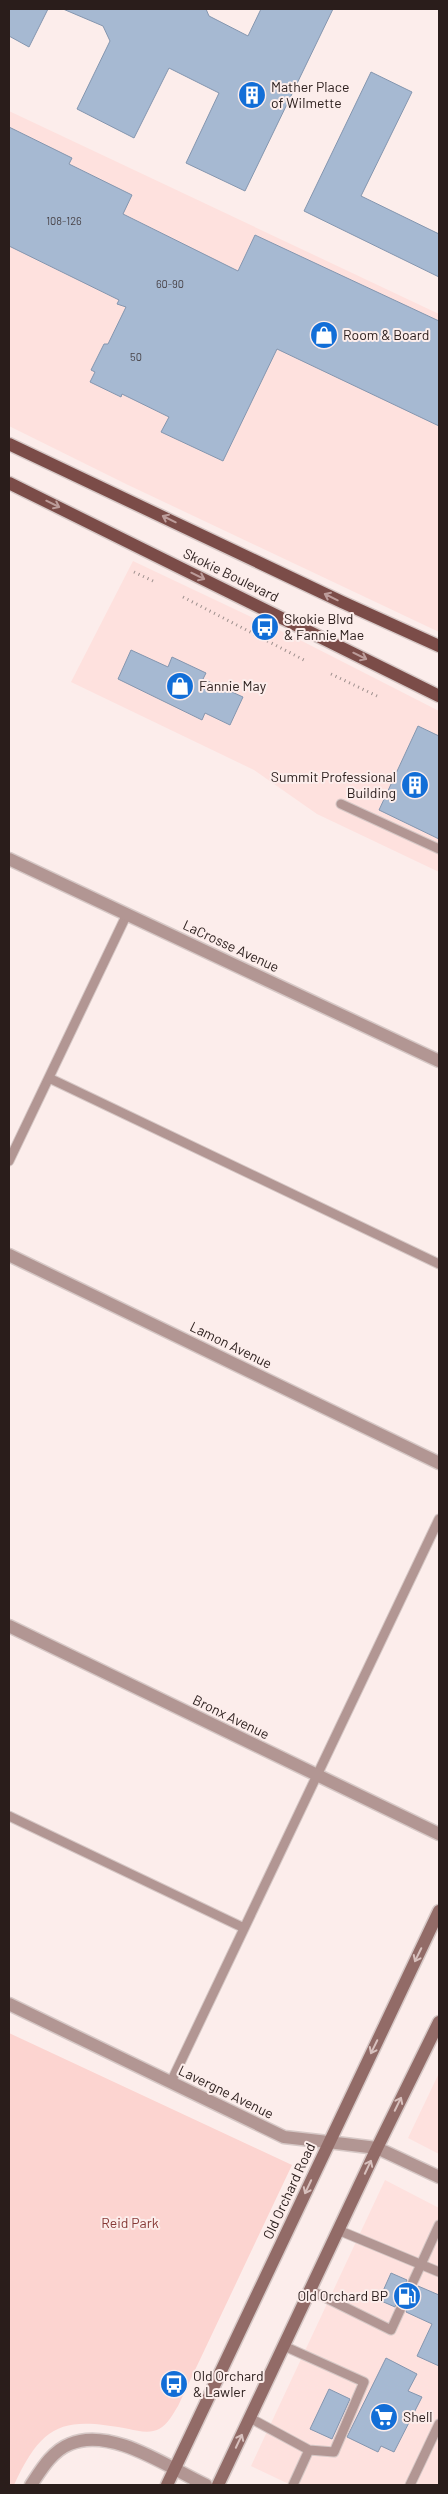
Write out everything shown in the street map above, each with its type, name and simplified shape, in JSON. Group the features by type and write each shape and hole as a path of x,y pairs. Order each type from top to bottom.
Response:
{"main road":[{"name":"Skokie Boulevard","path":"9,444 439,646"},
{"name":"Skokie Boulevard","path":"9,483 439,696"},
{"name":"Old Orchard Road","path":"167,2485 439,1911"},
{"path":"218,2485 377,2148 439,2022"}],"street":[{"name":"LaCrosse Avenue","path":"9,859 439,1061"},
{"name":"Lamon Avenue","path":"9,1255 439,1462"},
{"name":"Bronx Avenue","path":"9,1626 439,1834"},
{"name":"Lavergne Avenue","path":"9,2004 284,2137 377,2148 439,2177"},
{"path":"31,2485 48,2460 70,2444 96,2438 125,2445 206,2485"}],"lane":[{"path":"341,804 439,849"},
{"path":"9,1161 127,914"},
{"path":"48,1078 439,1264"},
{"path":"171,2082 439,1519"},
{"path":"9,1816 244,1928"},
{"path":"310,2290 391,2330 439,2225"},
{"path":"338,2230 439,2272"},
{"path":"250,2418 309,2450 334,2452 364,2382 284,2346"},
{"path":"410,2485 439,2424"},
{"path":"293,2485 309,2450"}],"path":[{"path":"134,572 153,581"},
{"path":"183,597 304,660"},
{"path":"331,674 377,696"}],"shaded area":[{"path":"9,111 439,314 439,632 126,484 9,426"},
{"path":"133,561 300,640 439,711 439,872 317,814 254,770 71,682"},
{"path":"439,2073 439,2154 408,2138"},
{"path":"385,2180 439,2208 439,2485 291,2485 251,2466"}],"green space":[{"name":"Reid Park","path":"9,2033 292,2165 178,2406 168,2422 155,2431 148,2432 107,2425 88,2424 72,2425 58,2429 46,2436 35,2448 14,2485 9,2485"}],"building":[{"path":"9,9 48,9 29,47 9,36"},
{"name":"Mather Place of Wilmette","path":"63,9 206,9 209,16 248,36 261,9 333,9 245,191 186,163 219,93 169,68 134,138 77,109 110,41 103,26"},
{"path":"371,72 412,92 361,196 439,234 439,277 304,211"},
{"path":"9,127 72,158 69,164 132,195 123,214 238,271 255,235 439,321 439,426 277,349 223,461 161,432 169,417 122,394 121,397 90,382 95,372 91,370 104,344 108,344 126,307 117,304 119,300 9,246"},
{"name":"Fannie May","path":"131,650 168,667 172,657 206,673 203,679 243,697 230,725 205,713 202,720 118,679"},
{"name":"Summit Professional Building","path":"418,726 439,736 439,839 379,810"},
{"path":"391,2273 407,2280 395,2307 379,2300"},
{"path":"418,2286 439,2295 439,2366 417,2356 432,2324 406,2312"},
{"name":"Shell","path":"386,2358 417,2374 408,2391 422,2397 394,2452 381,2446 378,2452 347,2437"},
{"path":"329,2389 350,2399 332,2439 310,2429"}],"place":[{"name":"Mather Place of Wilmette","path":"252,95"},
{"name":"Room & Board","path":"324,335"},
{"name":"Skokie Blvd & Fannie Mae","path":"265,627"},
{"name":"Fannie May","path":"180,686"},
{"name":"Summit Professional Building","path":"415,785"},
{"name":"Old Orchard BP","path":"407,2296"},
{"name":"Old Orchard & Lawler","path":"174,2384"},
{"name":"Shell","path":"384,2417"}]}
